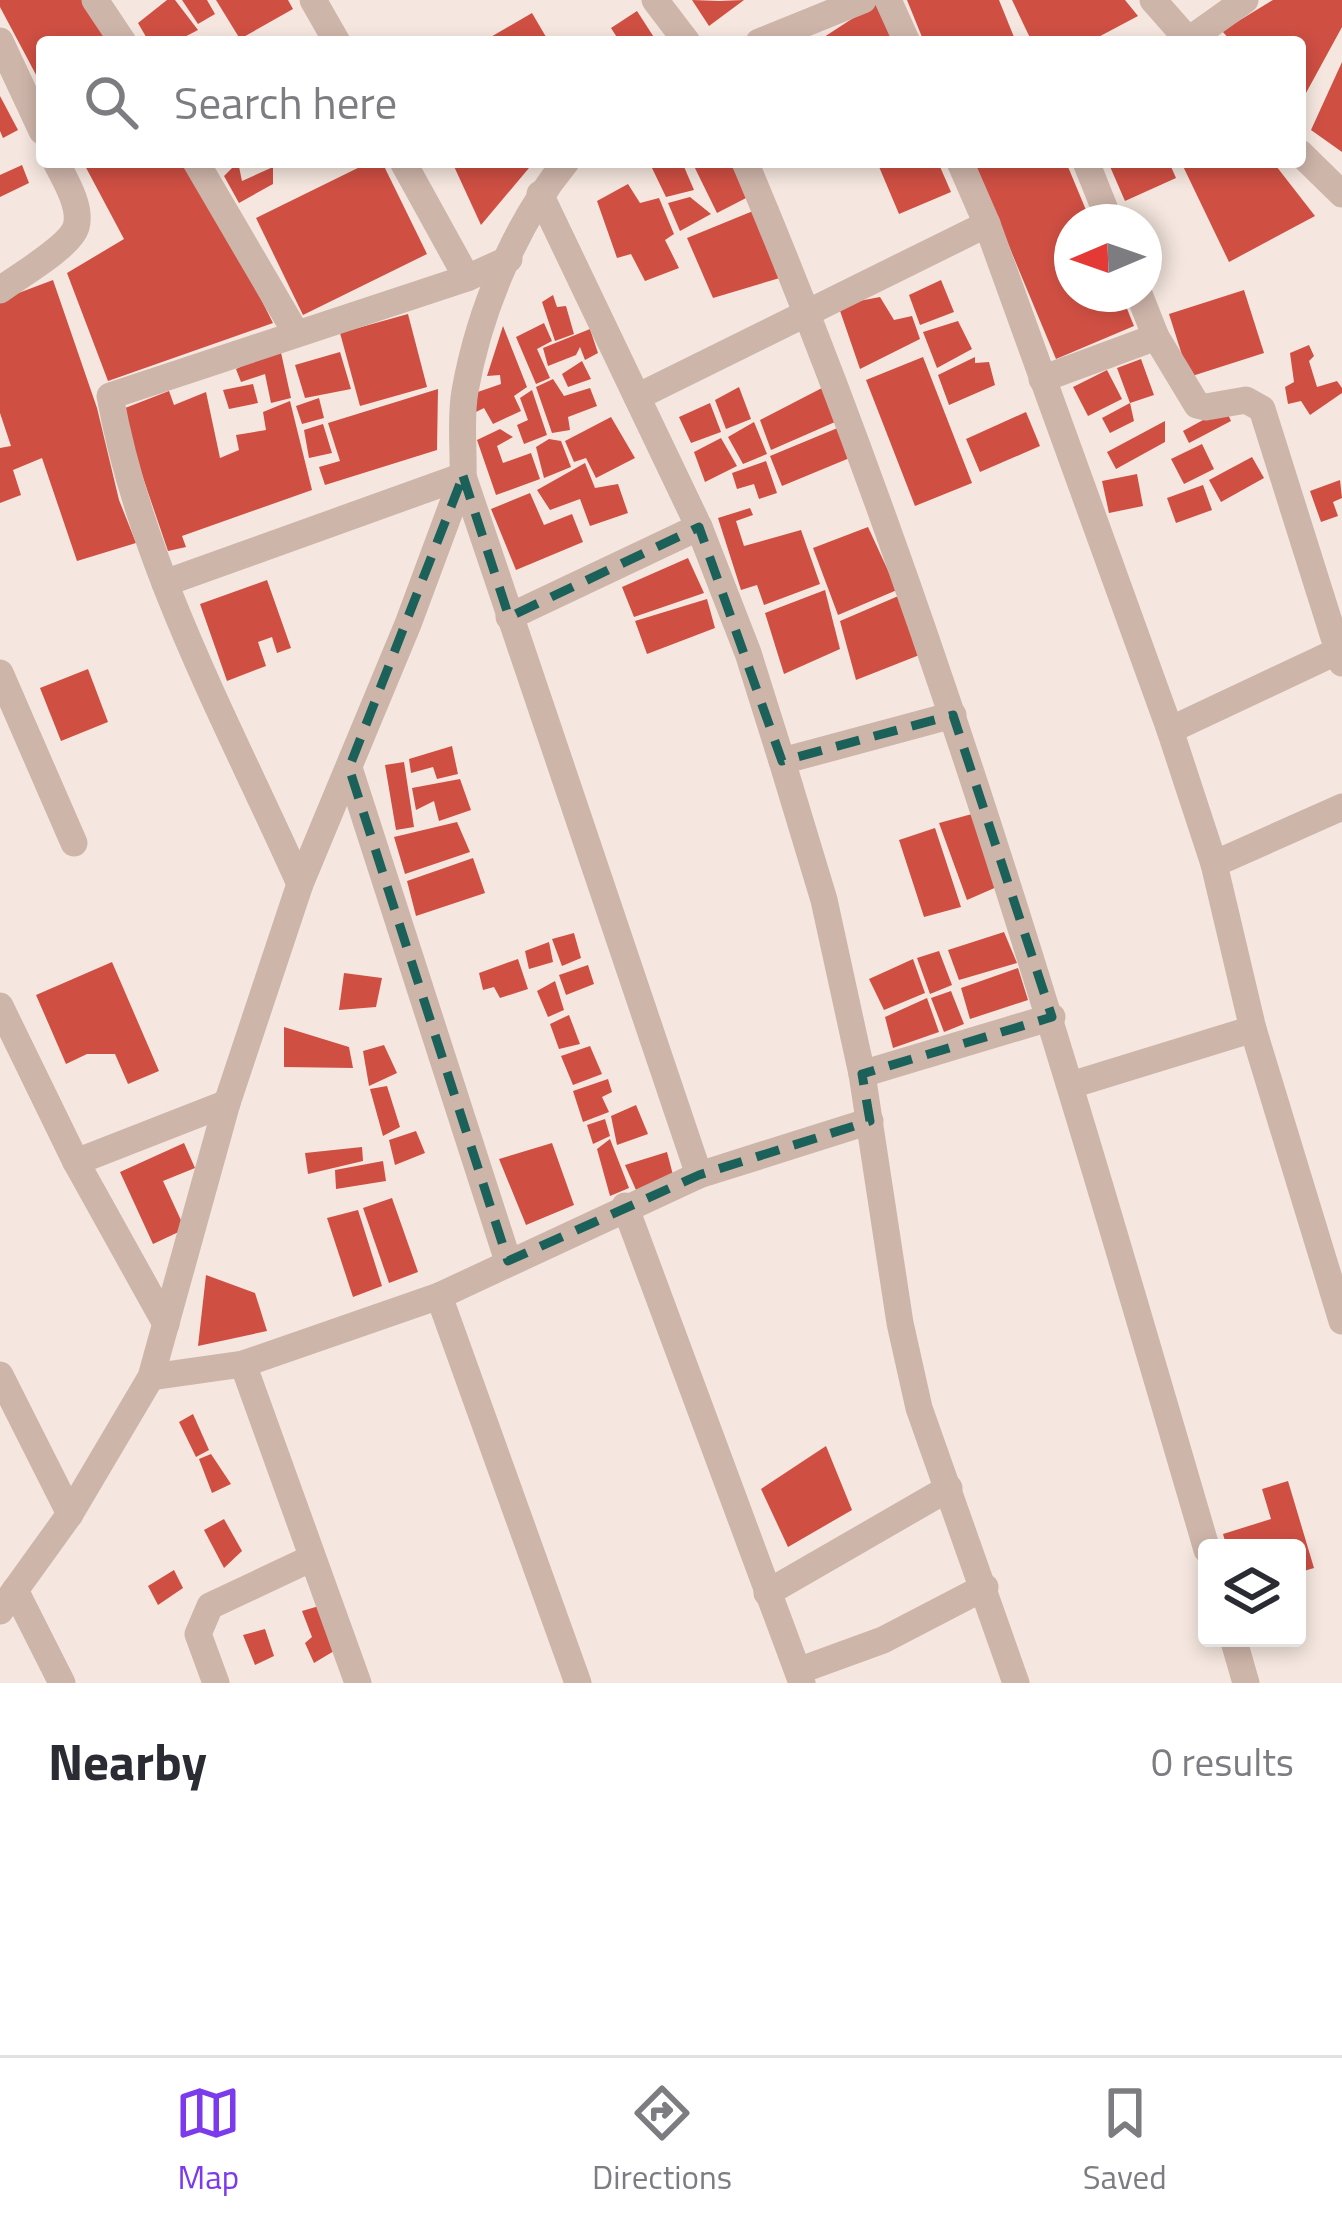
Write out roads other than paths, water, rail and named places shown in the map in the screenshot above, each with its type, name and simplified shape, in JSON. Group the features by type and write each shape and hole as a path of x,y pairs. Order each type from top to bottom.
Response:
{"street":[{"path":"95,0 119,36"},
{"path":"314,0 334,36"},
{"path":"655,0 682,36"},
{"path":"774,36 863,0"},
{"path":"888,0 904,36"},
{"path":"1153,0 1183,36"},
{"path":"1196,36 1245,0"},
{"path":"0,41 36,118"},
{"path":"1306,159 1342,194"},
{"path":"0,290 68,240 76,228 76,212 58,168"},
{"path":"200,168 296,333"},
{"path":"406,168 467,278"},
{"path":"561,168 540,194 480,327 464,395 464,476 699,1175"},
{"path":"748,168 808,312 953,715 1052,1017 1204,1539"},
{"path":"963,168 1170,730 1214,864 1253,1029 1332,1246 1342,1321"},
{"path":"1088,168 1103,204"},
{"path":"540,194 698,527 748,653 824,899 862,1074 900,1323 920,1408 1016,1683"},
{"path":"637,397 987,224"},
{"path":"300,884 165,583 120,452 110,396 467,278 509,259"},
{"path":"1146,312 1197,405 1246,400 1262,410 1339,645 1170,730"},
{"path":"1042,379 1156,337"},
{"path":"165,583 464,476"},
{"path":"62,1683 8,1600 70,1514 151,1376 226,1103 300,884 464,476"},
{"path":"509,617 698,527"},
{"path":"0,673 74,843"},
{"path":"782,760 953,715"},
{"path":"349,768 508,1262"},
{"path":"1214,864 1342,807"},
{"path":"0,1006 76,1162 166,1324"},
{"path":"862,1074 1052,1017"},
{"path":"1071,1085 1253,1029"},
{"path":"76,1162 226,1103"},
{"path":"151,1376 243,1364 439,1296 699,1175 870,1121"},
{"path":"625,1206 800,1677 985,1587"},
{"path":"439,1296 578,1683"},
{"path":"243,1364 358,1683"},
{"path":"0,1375 70,1514"},
{"path":"766,1593 949,1488"},
{"path":"216,1683 198,1634 210,1606 312,1558"},
{"path":"1236,1647 1246,1683"}]}
